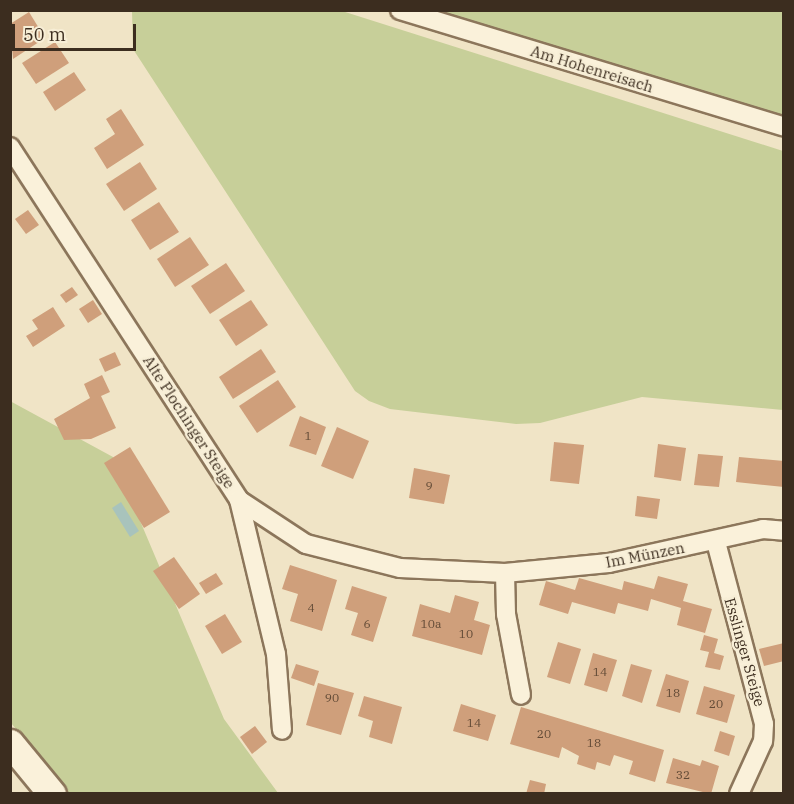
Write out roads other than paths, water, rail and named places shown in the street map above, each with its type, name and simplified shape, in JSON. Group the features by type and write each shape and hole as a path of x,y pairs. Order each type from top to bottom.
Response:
{"main road":[{"path":"10,743 52,794"}],"street":[{"name":"Am Hohenreisach","path":"400,10 783,127"},
{"name":"Alte Plochinger Steige","path":"10,147 239,500 276,654 282,730"},
{"name":"Im Münzen","path":"239,500 306,544 400,568 505,573 609,563 716,542 763,528 783,531"},
{"name":"Esslinger Steige","path":"716,542 764,724 763,741 739,794"},
{"path":"505,573 506,614 521,696"}],"water":[{"path":"121,502 139,531 130,537 112,508"}]}
